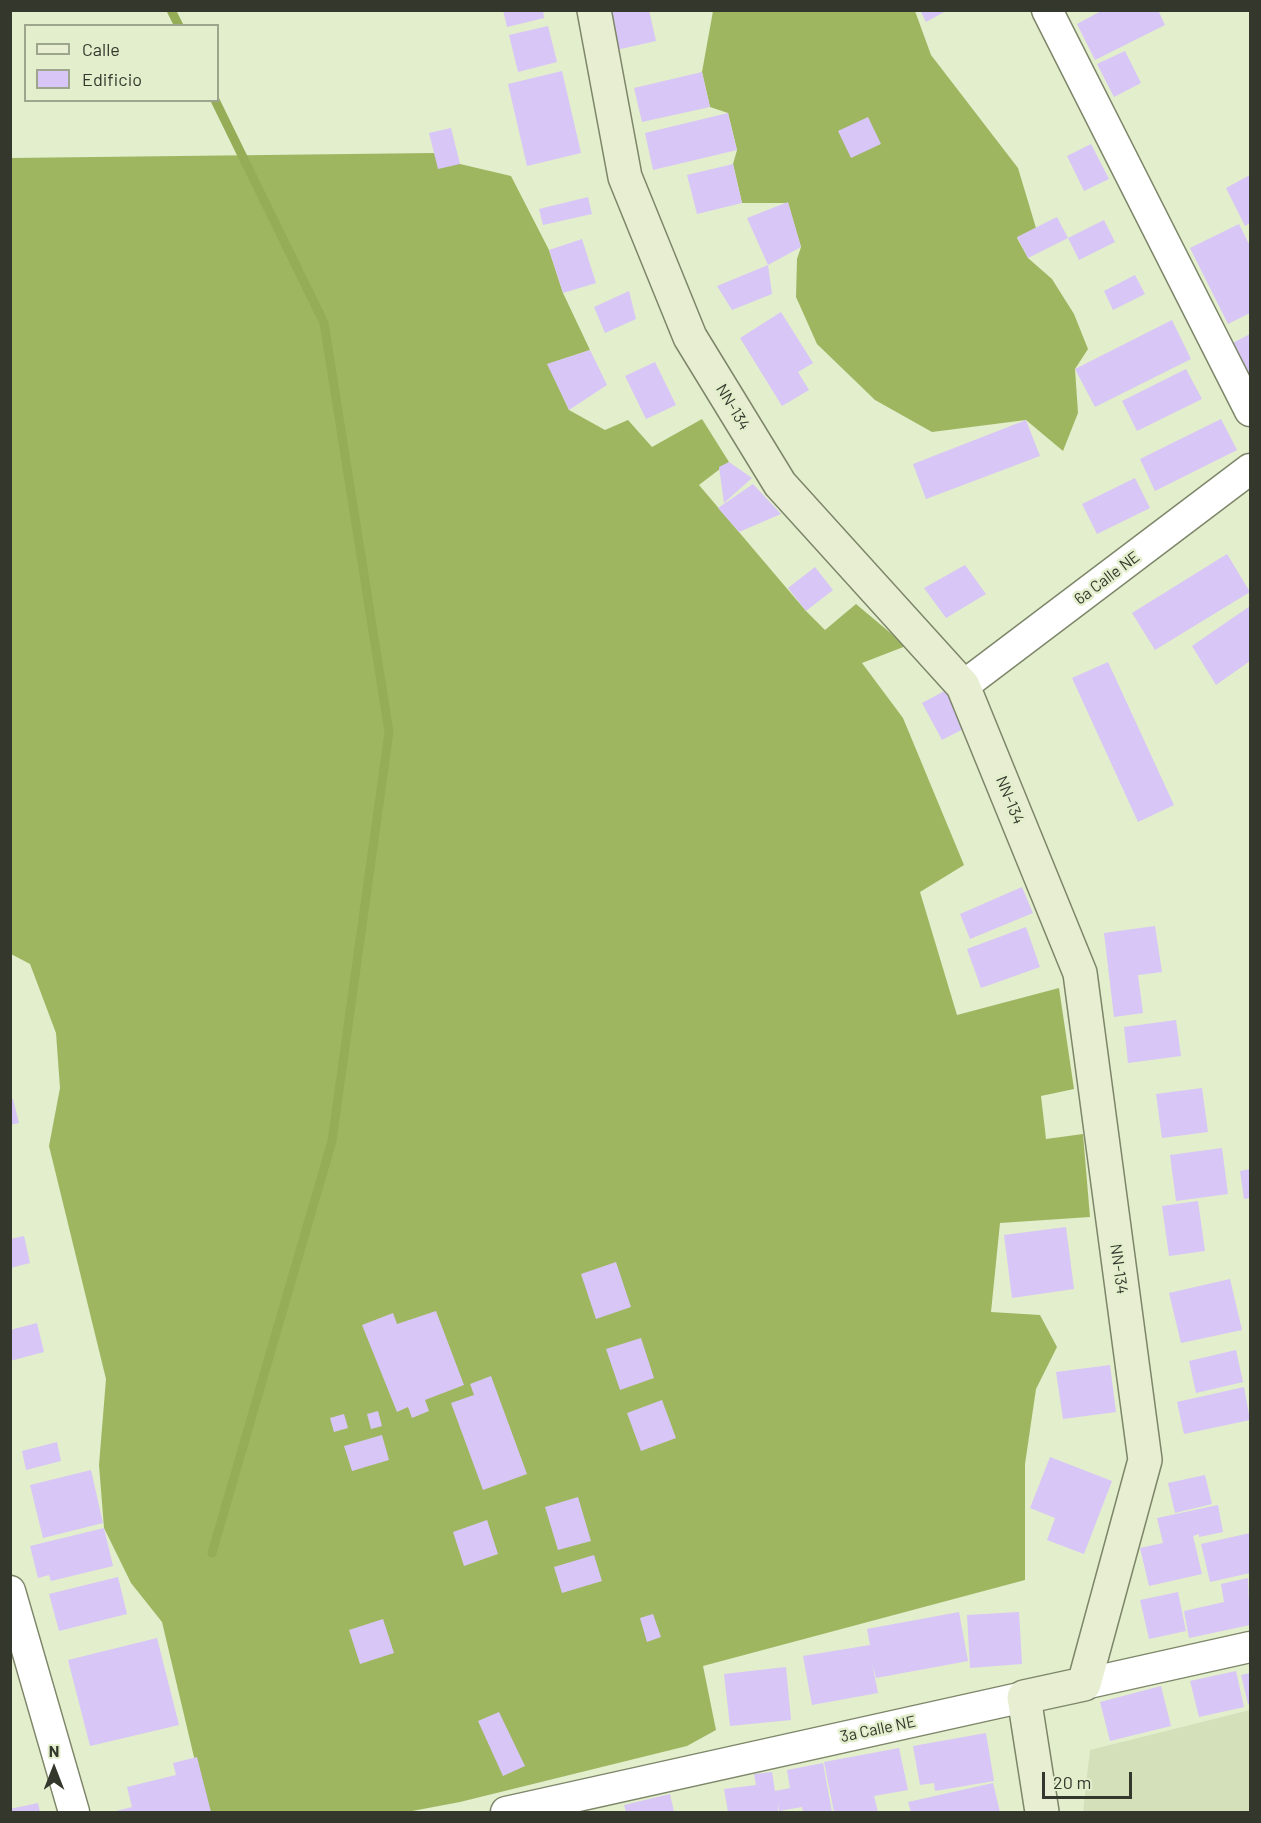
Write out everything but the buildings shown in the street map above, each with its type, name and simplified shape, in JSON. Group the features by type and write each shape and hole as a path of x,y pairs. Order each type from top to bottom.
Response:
{"street":[{"name":"NN-134","path":"594,10 625,177 690,337 780,483 963,686 1080,973 1144,1460 1084,1684"},
{"path":"1047,10 1251,411"},
{"name":"6a Calle NE","path":"963,686 1251,469"},
{"path":"10,1591 74,1812"},
{"name":"3a Calle NE","path":"506,1812 537,1809 1251,1647"},
{"path":"1024,1697 1042,1812"}],"shaded area":[{"path":"1250,1710 1250,1812 1083,1812 1090,1750"}],"green space":[{"path":"713,11 915,11 931,55 1018,168 1036,228 1017,238 1028,258 1052,279 1074,314 1088,349 1075,369 1078,413 1063,451 1026,420 932,432 875,400 817,344 796,297 797,259 801,247 788,203 742,203 733,164 737,150 728,113 710,107 702,72"},
{"path":"434,153 460,164 511,176 549,250 563,293 590,350 548,364 569,410 605,430 628,420 652,447 702,419 729,462 699,485 806,611 825,630 856,604 906,646 862,663 903,718 964,865 920,892 957,1015 1059,988 1074,1089 1041,1096 1046,1139 1083,1134 1090,1217 1000,1223 991,1312 1040,1315 1057,1347 1036,1389 1025,1464 1025,1580 703,1666 716,1730 687,1746 460,1802 407,1812 207,1812 162,1622 131,1583 104,1528 99,1465 106,1379 49,1146 60,1088 56,1033 30,964 11,954 10,158"}],"waterway":[{"path":"171,10 178,24"},
{"path":"212,1553 332,1141 389,732 324,323 216,102"}]}
